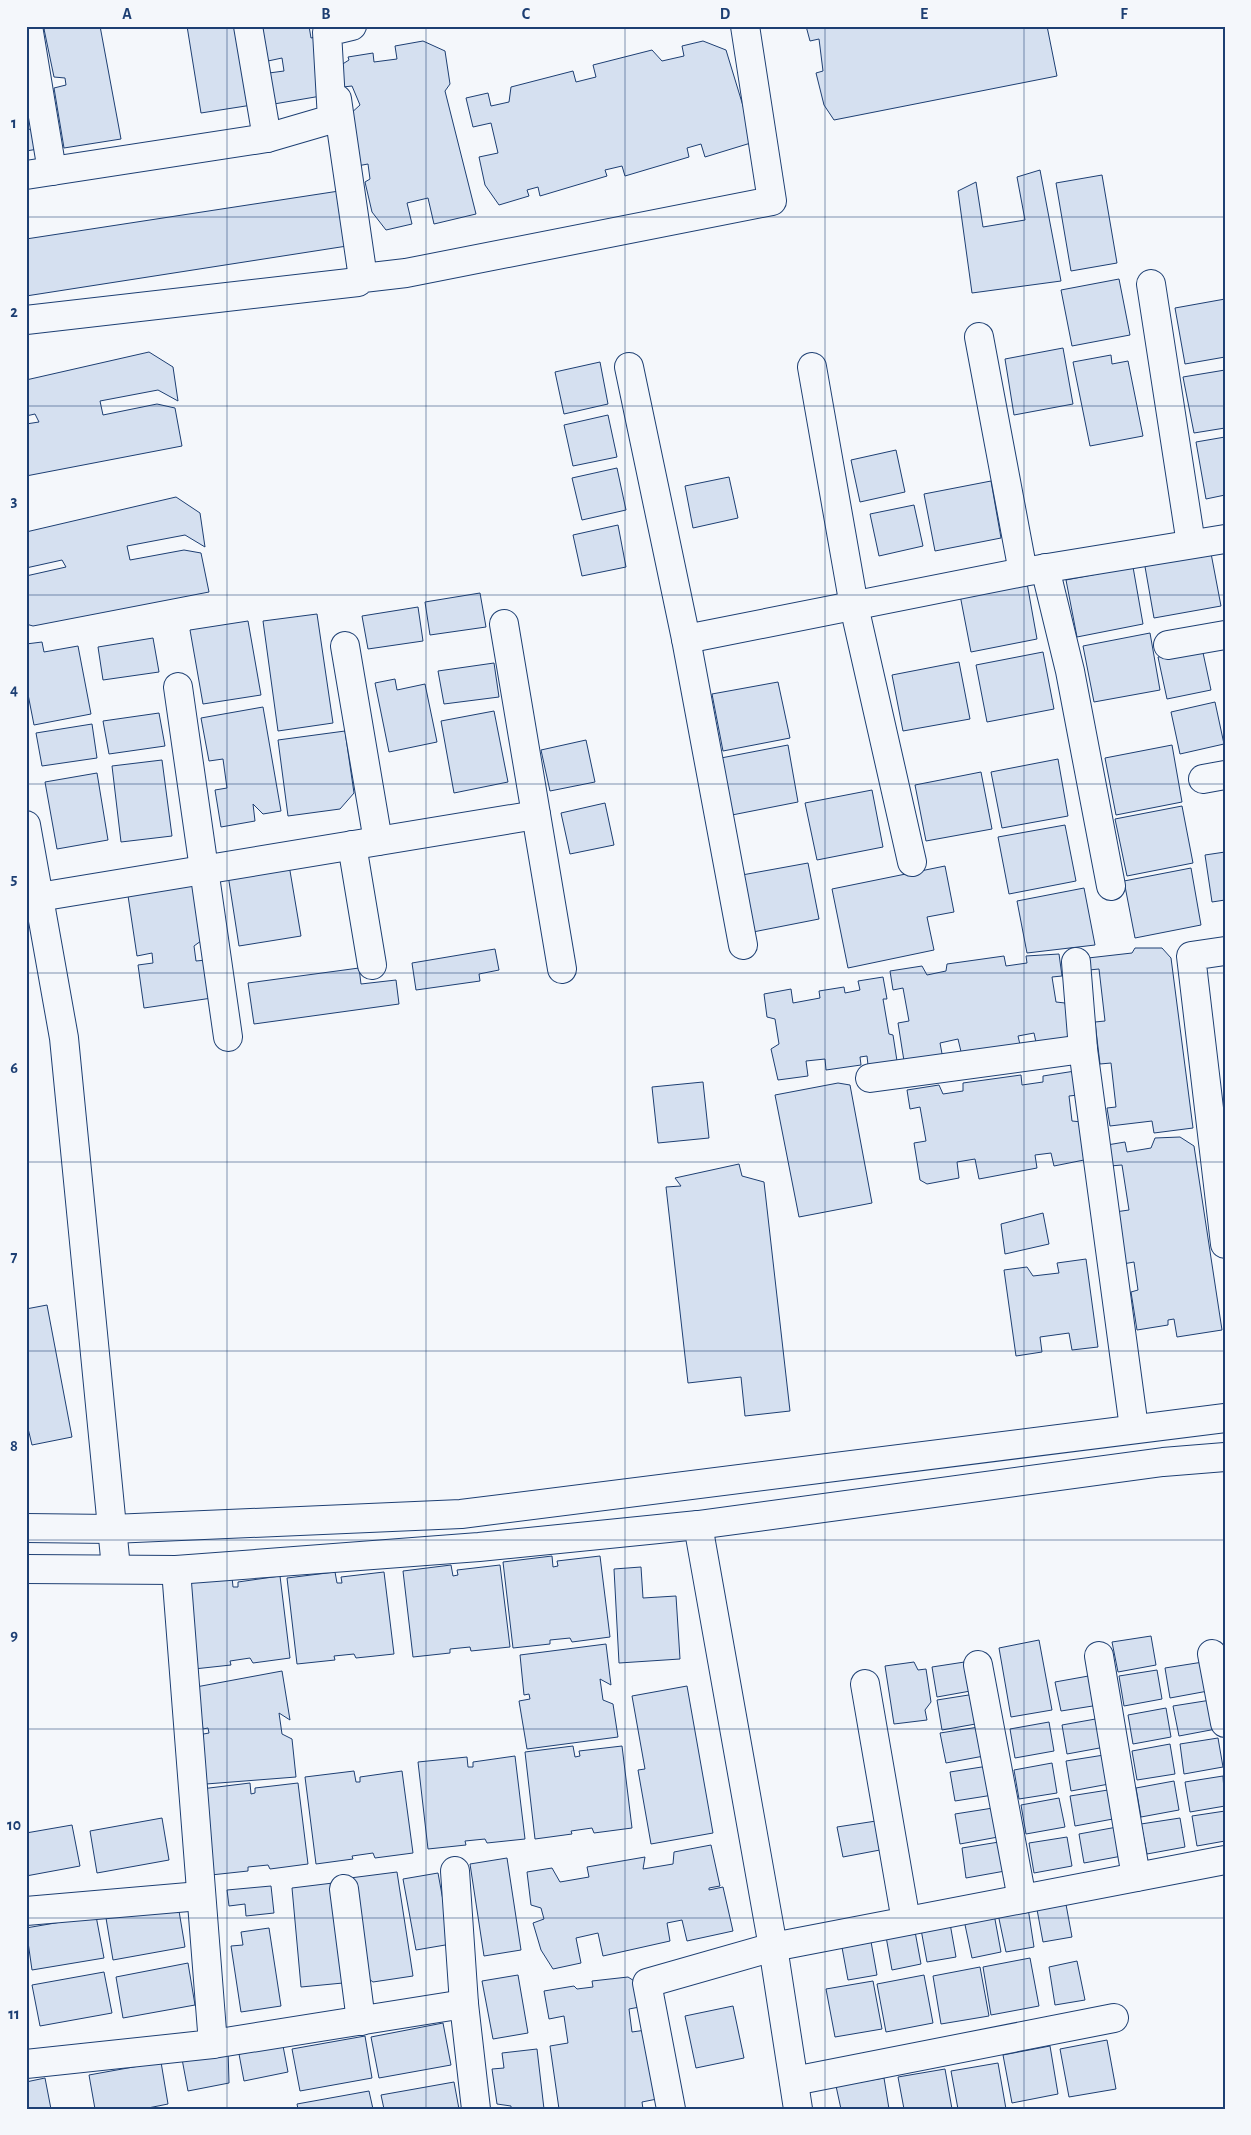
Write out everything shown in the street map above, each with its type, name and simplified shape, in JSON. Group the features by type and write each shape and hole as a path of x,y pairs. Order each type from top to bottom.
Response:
{"street":[{"path":"28,26 39,173 267,138 332,119 340,29"},
{"path":"248,26 267,138"},
{"path":"26,320 358,282 363,278 406,273 772,201 745,26"},
{"path":"340,29 363,278"},
{"path":"1151,284 1191,544"},
{"path":"979,337 1034,570 1070,671 1111,886"},
{"path":"629,367 686,639 743,945"},
{"path":"812,367 854,606 912,862"},
{"path":"686,639 1034,570 1225,539"},
{"path":"504,624 562,969"},
{"path":"1168,645 1225,634"},
{"path":"345,646 378,840"},
{"path":"178,687 228,1037"},
{"path":"39,896 536,815"},
{"path":"26,825 64,1038 116,1568"},
{"path":"352,845 372,965"},
{"path":"1225,951 1191,956 1225,1244"},
{"path":"1076,962 1083,1049 1134,1428"},
{"path":"870,1078 1083,1049"},
{"path":"26,1528 112,1529 461,1514 1225,1418"},
{"path":"26,1569 116,1568 176,1570 479,1547 698,1525 1163,1462 1225,1456"},
{"path":"698,1525 773,1947 798,2109"},
{"path":"176,1570 213,2044"},
{"path":"1212,1654 1225,1724"},
{"path":"1098,1656 1136,1877"},
{"path":"978,1665 1022,1899"},
{"path":"865,1684 906,1921"},
{"path":"670,2109 647,1983 773,1947 1225,1860"},
{"path":"455,1870 464,2004 476,2109"},
{"path":"344,1889 361,2021"},
{"path":"26,1911 200,1896"},
{"path":"26,2064 213,2044 464,2004"},
{"path":"794,2081 1114,2018"}],"building":[{"path":"53,26 100,26 121,139 64,148 54,88 66,85 65,78 54,77 44,29"},
{"path":"187,26 239,26 252,105 201,113"},
{"path":"262,26 309,26 311,38 319,36 321,96 274,104 269,73 284,71 282,58 268,61"},
{"path":"806,26 1047,26 1057,76 834,120 824,105 816,73 823,71 819,39 810,41"},
{"path":"423,41 445,51 450,84 445,91 476,214 434,224 428,198 407,203 412,224 386,230 372,212 365,182 370,179 368,164 357,166 349,115 360,105 352,86 343,87 341,65 349,60 348,57 373,53 374,62 397,59 395,46"},
{"path":"703,41 726,50 754,142 705,157 701,144 687,148 689,157 625,176 622,166 605,170 607,176 540,196 538,187 527,190 529,196 499,205 485,185 479,157 498,153 491,123 473,127 466,98 488,93 491,106 509,102 511,87 573,71 576,82 596,77 593,65 652,50 662,61 684,56 682,46"},
{"path":"35,128 38,149 26,151 26,130"},
{"path":"1040,170 1061,281 972,293 958,191 976,182 983,227 1025,220 1017,177"},
{"path":"1102,175 1117,263 1071,271 1056,183"},
{"path":"339,191 347,246 26,296 26,239"},
{"path":"1119,279 1130,335 1072,346 1061,290"},
{"path":"1225,299 1225,357 1185,364 1175,308"},
{"path":"1063,348 1073,404 1014,415 1005,359"},
{"path":"149,352 173,367 178,401 158,390 100,401 103,415 157,404 175,408 182,446 26,476 26,424 39,422 35,414 26,416 26,380"},
{"path":"1111,355 1112,364 1128,361 1143,436 1090,446 1073,362"},
{"path":"600,362 608,404 564,414 555,372"},
{"path":"1225,370 1225,428 1194,433 1183,377"},
{"path":"608,415 617,457 573,466 564,425"},
{"path":"1225,437 1225,495 1206,499 1196,442"},
{"path":"896,450 905,492 860,502 851,460"},
{"path":"617,468 626,510 582,520 572,478"},
{"path":"729,477 738,518 693,528 685,486"},
{"path":"991,481 1001,538 935,551 924,494"},
{"path":"176,497 200,513 205,547 185,535 127,546 130,560 184,550 201,553 209,592 33,626 26,624 26,576 66,567 62,560 26,568 26,532"},
{"path":"914,505 923,546 879,556 870,514"},
{"path":"618,525 626,567 582,576 573,535"},
{"path":"1210,548 1221,606 1154,618 1144,561"},
{"path":"1133,567 1143,624 1077,637 1066,580"},
{"path":"1027,583 1037,639 971,652 960,595"},
{"path":"480,593 486,627 430,635 425,602"},
{"path":"418,607 423,641 368,649 362,616"},
{"path":"317,614 333,723 278,731 263,621"},
{"path":"248,621 261,695 203,704 190,630"},
{"path":"1150,633 1160,690 1094,702 1083,646"},
{"path":"153,638 159,672 103,680 98,647"},
{"path":"42,642 44,652 78,646 91,714 34,725 26,684 26,644"},
{"path":"1202,648 1211,690 1167,699 1158,657"},
{"path":"1043,652 1054,709 987,722 976,665"},
{"path":"959,662 970,719 903,731 892,675"},
{"path":"494,663 499,697 444,704 438,671"},
{"path":"395,679 397,690 425,684 437,742 389,752 375,683"},
{"path":"778,682 790,738 723,751 712,694"},
{"path":"1215,702 1224,744 1180,754 1171,712"},
{"path":"263,707 281,811 263,814 253,804 255,821 221,827 215,790 227,788 223,759 209,761 201,718"},
{"path":"494,711 508,782 454,793 441,721"},
{"path":"159,713 165,746 109,754 103,721"},
{"path":"92,724 97,758 42,766 36,733"},
{"path":"345,731 354,793 340,809 288,816 278,740"},
{"path":"586,740 595,782 550,791 541,750"},
{"path":"788,745 798,802 732,815 721,758"},
{"path":"1172,745 1182,802 1116,815 1105,758"},
{"path":"1058,759 1068,816 1002,828 991,772"},
{"path":"162,760 172,836 121,842 112,766"},
{"path":"981,772 992,829 926,841 915,785"},
{"path":"97,773 108,840 57,849 45,782"},
{"path":"872,790 883,847 817,860 805,803"},
{"path":"605,803 614,845 570,854 561,813"},
{"path":"1182,806 1193,863 1127,876 1115,819"},
{"path":"1065,825 1076,881 1009,894 998,837"},
{"path":"1225,852 1225,900 1212,902 1205,855"},
{"path":"808,863 819,919 753,932 742,875"},
{"path":"289,865 301,936 239,946 228,875"},
{"path":"945,866 954,912 927,917 934,950 848,968 832,889"},
{"path":"1191,868 1201,925 1135,938 1124,881"},
{"path":"196,878 205,938 194,946 196,961 206,960 212,998 144,1008 138,965 153,963 152,953 137,956 127,889"},
{"path":"1084,888 1095,945 1027,953 1017,901"},
{"path":"1135,948 1162,948 1171,958 1193,1128 1154,1133 1152,1121 1110,1126 1107,1108 1116,1107 1111,1063 1100,1064 1095,1022 1105,1021 1099,969 1089,970 1088,958 1132,953"},
{"path":"495,949 499,970 479,974 480,981 416,990 412,963"},
{"path":"1059,954 1062,976 1052,977 1056,1002 1065,1003 1072,1040 1037,1047 1034,1033 1018,1036 1021,1049 963,1060 958,1039 940,1043 943,1059 904,1061 898,1023 909,1021 903,988 893,990 890,971 922,966 927,975 946,971 947,964 1004,956 1006,966 1027,963 1026,956"},
{"path":"359,968 361,984 396,980 399,1004 254,1024 248,983"},
{"path":"883,977 887,999 883,999 889,1034 893,1035 897,1061 868,1065 867,1056 860,1057 861,1065 826,1070 825,1059 806,1061 808,1076 778,1080 771,1049 779,1044 775,1019 767,1017 764,994 791,989 793,1003 820,998 819,991 844,987 845,993 860,990 858,981"},
{"path":"1075,1071 1078,1095 1069,1096 1072,1121 1082,1122 1089,1159 1054,1166 1051,1153 1035,1155 1037,1168 979,1179 975,1159 957,1162 959,1178 927,1184 920,1180 914,1143 926,1141 920,1107 910,1109 907,1090 939,1085 943,1094 963,1091 963,1083 1021,1075 1022,1085 1043,1082 1043,1076"},
{"path":"703,1082 709,1138 658,1143 652,1087"},
{"path":"838,1083 850,1085 872,1203 799,1217 775,1095"},
{"path":"1180,1137 1194,1146 1222,1330 1177,1337 1174,1319 1168,1320 1168,1325 1137,1330 1131,1292 1138,1290 1134,1262 1123,1264 1115,1212 1129,1210 1122,1165 1110,1166 1107,1145 1125,1142 1127,1152 1151,1148 1155,1138"},
{"path":"739,1164 742,1176 764,1182 790,1411 745,1416 741,1377 688,1383 666,1187 681,1186 675,1178"},
{"path":"1043,1213 1049,1244 1005,1254 1001,1224"},
{"path":"1086,1259 1098,1347 1072,1350 1069,1333 1040,1337 1042,1352 1016,1356 1004,1270 1027,1267 1033,1276 1059,1273 1057,1263"},
{"path":"47,1305 72,1437 32,1445 26,1420 26,1309"},
{"path":"552,1556 553,1567 558,1566 557,1561 600,1556 610,1637 572,1642 570,1638 550,1640 550,1644 513,1648 503,1562"},
{"path":"451,1565 453,1576 458,1575 457,1570 500,1565 510,1647 471,1651 470,1647 450,1649 450,1653 413,1657 403,1571"},
{"path":"641,1567 643,1598 676,1596 680,1659 619,1663 614,1569"},
{"path":"335,1572 337,1583 342,1583 341,1577 384,1572 394,1654 356,1658 354,1654 334,1656 335,1660 297,1664 287,1578"},
{"path":"280,1576 290,1658 253,1663 250,1658 230,1661 231,1665 194,1669 183,1582 232,1577 233,1587 238,1587 238,1582"},
{"path":"1151,1636 1156,1665 1118,1672 1112,1642"},
{"path":"1039,1640 1052,1710 1011,1717 999,1648"},
{"path":"606,1644 611,1685 600,1679 603,1700 613,1704 618,1737 527,1749 519,1701 530,1699 529,1694 524,1695 520,1655"},
{"path":"971,1661 976,1690 937,1697 932,1667"},
{"path":"914,1662 918,1670 926,1669 931,1702 925,1710 927,1720 894,1724 885,1666"},
{"path":"1203,1662 1208,1691 1170,1698 1165,1668"},
{"path":"1157,1670 1162,1699 1124,1706 1119,1676"},
{"path":"282,1671 290,1720 279,1713 282,1734 292,1739 296,1777 206,1784 198,1735 209,1733 208,1728 203,1729 196,1687"},
{"path":"1094,1675 1099,1705 1061,1711 1055,1682"},
{"path":"687,1686 713,1833 651,1844 638,1770 645,1769 632,1696"},
{"path":"975,1694 981,1723 942,1730 937,1700"},
{"path":"1211,1700 1216,1729 1179,1736 1173,1706"},
{"path":"1166,1708 1171,1737 1133,1744 1128,1715"},
{"path":"1101,1718 1105,1747 1067,1754 1062,1725"},
{"path":"1049,1722 1054,1751 1015,1758 1010,1729"},
{"path":"979,1727 984,1756 946,1763 940,1733"},
{"path":"1218,1738 1223,1767 1184,1774 1180,1744"},
{"path":"1170,1744 1175,1774 1137,1780 1132,1751"},
{"path":"573,1746 575,1757 580,1756 579,1751 622,1746 632,1828 594,1833 592,1828 571,1831 572,1834 535,1839 525,1752"},
{"path":"1104,1755 1109,1784 1071,1791 1066,1761"},
{"path":"515,1756 525,1839 487,1843 485,1839 465,1841 466,1845 428,1849 418,1762 467,1757 468,1767 473,1767 473,1762"},
{"path":"1052,1763 1057,1793 1019,1799 1014,1770"},
{"path":"988,1766 993,1795 955,1801 950,1772"},
{"path":"354,1771 356,1782 360,1782 360,1777 402,1771 413,1853 375,1858 373,1853 352,1856 353,1859 316,1864 305,1777"},
{"path":"1223,1776 1225,1806 1190,1812 1185,1782"},
{"path":"1174,1781 1179,1810 1141,1817 1136,1788"},
{"path":"250,1783 251,1794 255,1793 255,1788 298,1783 308,1864 270,1869 268,1865 248,1867 248,1871 211,1875 201,1789"},
{"path":"1108,1790 1113,1819 1075,1826 1070,1796"},
{"path":"1059,1798 1065,1827 1026,1834 1021,1805"},
{"path":"993,1808 998,1837 960,1844 955,1814"},
{"path":"1225,1811 1225,1841 1197,1846 1192,1816"},
{"path":"162,1818 169,1860 97,1873 90,1831"},
{"path":"1180,1818 1185,1847 1147,1854 1141,1824"},
{"path":"876,1821 880,1850 843,1857 837,1827"},
{"path":"72,1825 80,1866 26,1876 26,1833"},
{"path":"1117,1827 1122,1856 1084,1863 1079,1834"},
{"path":"1067,1837 1072,1866 1034,1873 1029,1843"},
{"path":"999,1842 1005,1871 966,1878 962,1848"},
{"path":"711,1845 720,1886 709,1888 709,1890 723,1887 733,1931 687,1941 682,1920 667,1923 670,1941 603,1956 598,1933 576,1938 581,1963 553,1969 541,1950 533,1923 544,1919 541,1908 531,1905 527,1872 552,1868 560,1882 589,1877 587,1867 645,1857 643,1869 673,1864 674,1852"},
{"path":"507,1858 521,1950 484,1956 470,1864"},
{"path":"397,1872 413,1976 373,1982 365,1976 350,1878"},
{"path":"438,1873 451,1944 416,1950 403,1879"},
{"path":"333,1883 343,1983 301,1987 292,1888"},
{"path":"271,1886 274,1913 246,1916 245,1904 229,1906 227,1890"},
{"path":"1065,1899 1072,1937 1043,1942 1036,1904"},
{"path":"178,1905 185,1947 113,1960 106,1918"},
{"path":"1028,1908 1034,1947 1006,1952 998,1914"},
{"path":"994,1914 1001,1952 972,1958 964,1920"},
{"path":"96,1916 104,1958 32,1970 26,1928"},
{"path":"949,1918 956,1957 927,1962 920,1924"},
{"path":"914,1926 921,1964 892,1970 885,1931"},
{"path":"269,1928 281,2006 241,2012 231,1946 243,1945 241,1932"},
{"path":"870,1936 877,1975 848,1980 841,1942"},
{"path":"1030,1958 1039,2006 991,2015 983,1967"},
{"path":"1077,1961 1085,2000 1055,2005 1049,1967"},
{"path":"188,1963 195,2005 123,2018 116,1977"},
{"path":"980,1967 989,2016 941,2024 933,1976"},
{"path":"104,1972 112,2013 40,2026 32,1985"},
{"path":"518,1975 528,2033 493,2039 482,1981"},
{"path":"924,1975 933,2023 886,2032 877,1984"},
{"path":"628,1977 642,1986 645,2006 629,2009 632,2032 646,2030 657,2099 642,2102 643,2109 559,2109 550,2046 568,2043 564,2016 549,2019 544,1991 574,1986 577,1989 593,1987 592,1981"},
{"path":"873,1981 882,2029 835,2037 826,1989"},
{"path":"733,2006 744,2058 696,2068 685,2016"},
{"path":"443,2023 451,2065 379,2078 371,2037"},
{"path":"365,2036 372,2078 300,2091 292,2049"},
{"path":"1107,2040 1116,2089 1069,2097 1060,2049"},
{"path":"283,2046 288,2072 244,2081 239,2054"},
{"path":"1050,2046 1058,2094 1012,2103 1003,2055"},
{"path":"228,2049 229,2083 188,2091 182,2059"},
{"path":"537,2049 544,2109 511,2109 511,2106 497,2104 492,2069 504,2068 502,2053"},
{"path":"161,2062 168,2104 143,2109 95,2109 89,2075"},
{"path":"998,2063 1006,2109 958,2109 951,2071"},
{"path":"945,2069 952,2109 904,2109 898,2077"},
{"path":"45,2078 51,2109 26,2109 26,2082"},
{"path":"884,2078 889,2109 841,2109 836,2086"},
{"path":"454,2082 459,2109 384,2109 381,2095"},
{"path":"369,2091 373,2109 298,2109 297,2104"}]}
